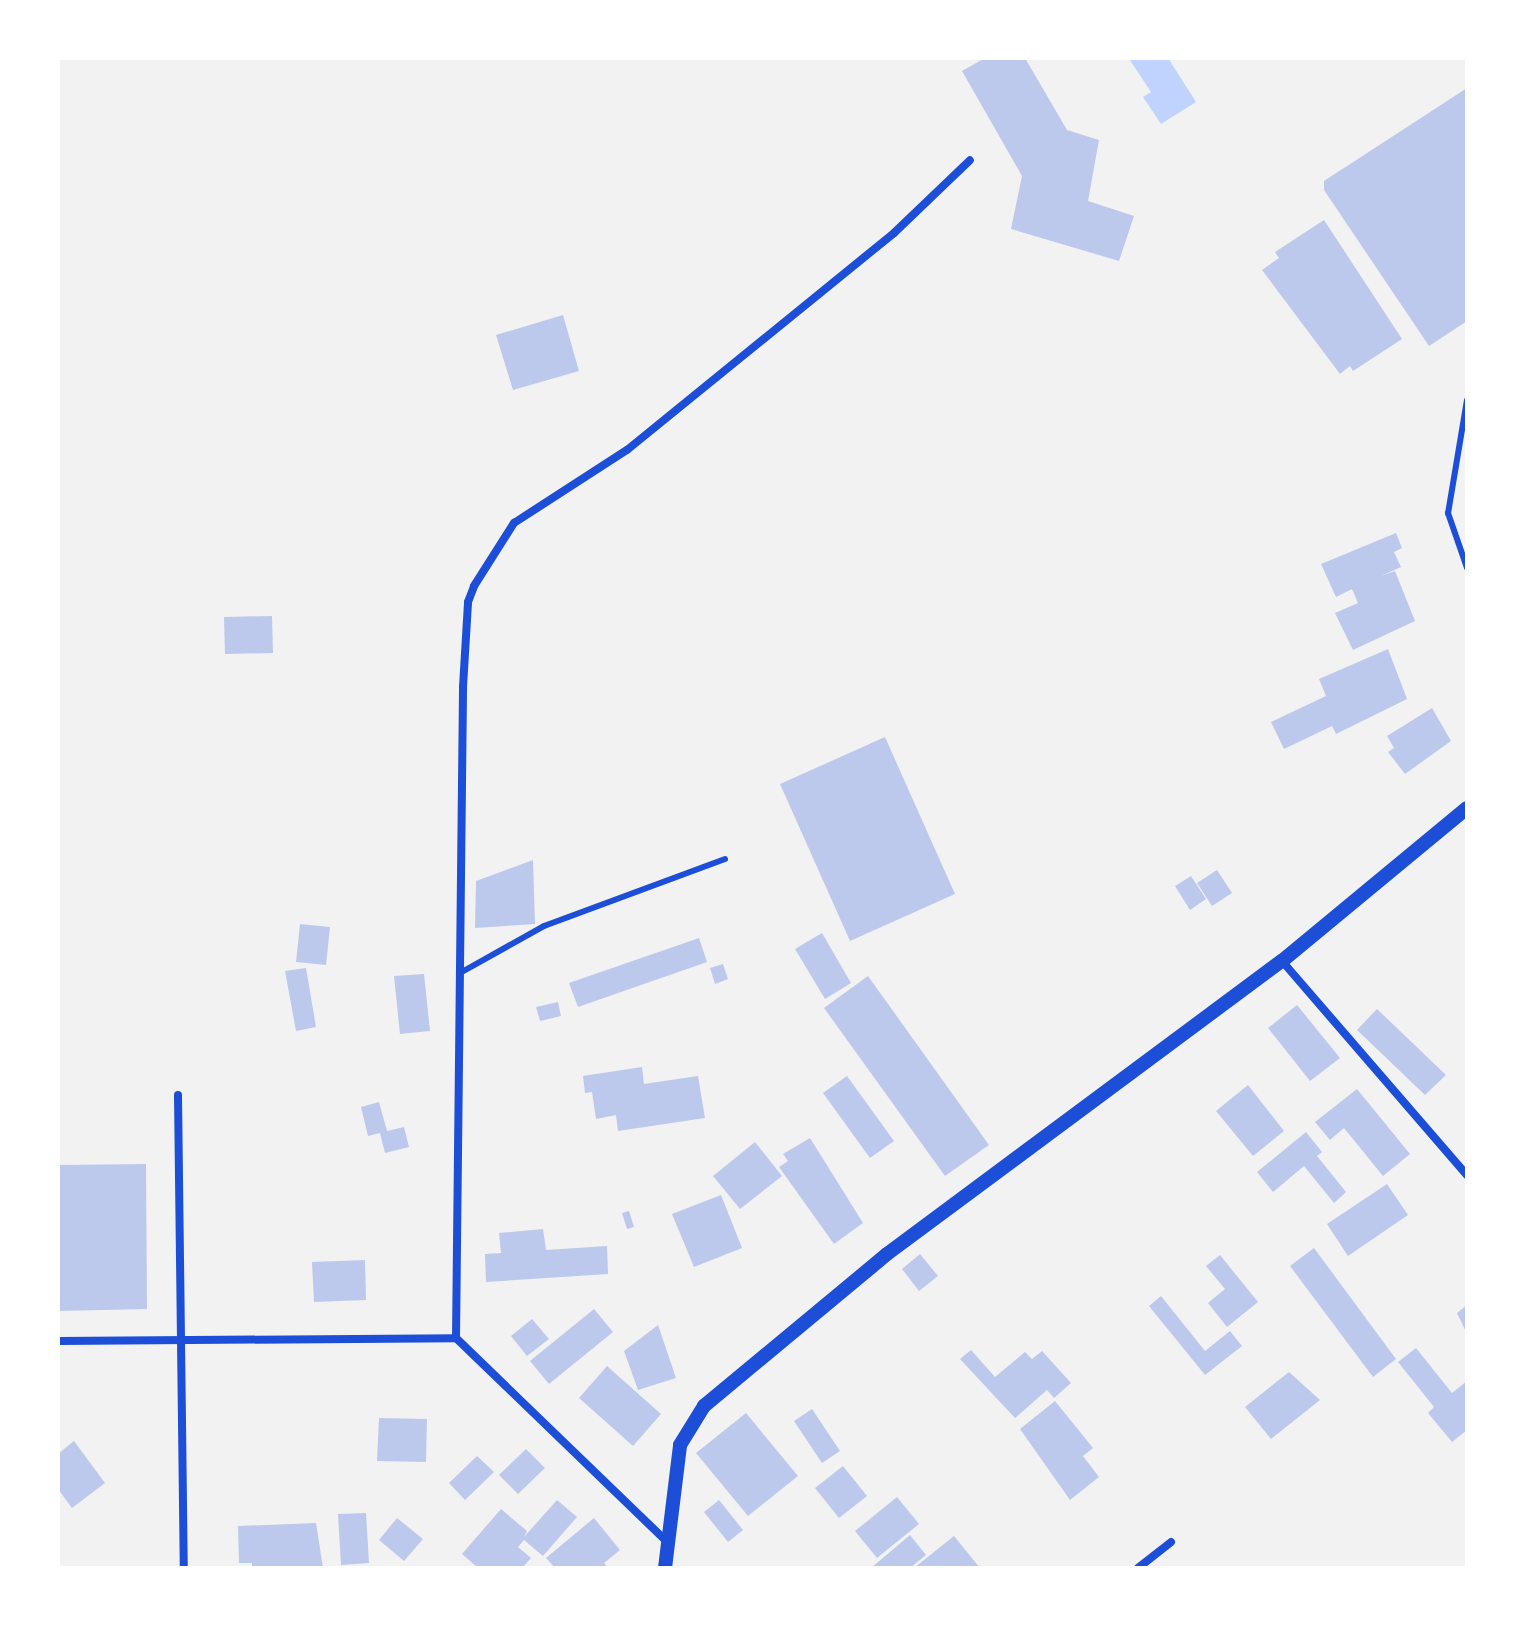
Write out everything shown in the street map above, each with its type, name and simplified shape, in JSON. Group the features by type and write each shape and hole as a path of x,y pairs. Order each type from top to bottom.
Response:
{"street":[{"path":"456,1338 468,602 496,545 514,523 627,450 894,233 970,160"},
{"path":"665,1568 665,1540 680,1445 704,1406 887,1254 1282,961 1467,808"},
{"path":"1282,961 1467,1175"},
{"path":"178,1095 184,1568"},
{"path":"58,1341 456,1338 665,1540"},
{"path":"1138,1568 1171,1542"}],"lane":[{"path":"1467,400 1448,486 1448,513 1467,568"},
{"path":"460,973 544,926 725,859"}],"water":[{"path":"1168,58 1196,102 1161,124 1143,97 1151,92 1130,60"}],"building":[{"path":"985,58 1025,58 1067,130 1099,140 1088,201 1134,216 1119,261 1011,229 1022,176 962,71"},
{"path":"1467,88 1467,321 1429,346 1324,190 1324,181"},
{"path":"1324,220 1402,339 1353,371 1350,366 1340,374 1262,270 1279,258 1275,252"},
{"path":"563,315 579,371 513,390 496,335"},
{"path":"1396,533 1402,548 1394,552 1401,567 1381,576 1395,571 1415,621 1353,650 1335,613 1358,603 1352,589 1336,597 1321,564"},
{"path":"272,616 273,653 225,654 224,617"},
{"path":"1388,649 1407,699 1336,734 1332,726 1284,749 1271,722 1326,696 1319,679"},
{"path":"1432,708 1451,741 1405,774 1388,752 1394,748 1387,736"},
{"path":"885,737 955,894 850,941 780,784"},
{"path":"533,860 535,924 475,928 476,881"},
{"path":"1217,870 1232,893 1212,906 1197,883"},
{"path":"1191,876 1206,899 1190,910 1175,886"},
{"path":"300,924 330,927 326,965 296,962"},
{"path":"822,933 851,983 825,999 795,949"},
{"path":"699,938 707,962 578,1007 569,983"},
{"path":"723,964 728,979 715,984 710,968"},
{"path":"306,968 316,1027 296,1031 285,971"},
{"path":"424,974 430,1031 400,1034 394,976"},
{"path":"868,976 989,1145 945,1176 824,1008"},
{"path":"558,1002 561,1016 540,1021 536,1007"},
{"path":"1297,1005 1340,1058 1310,1081 1268,1028"},
{"path":"1377,1009 1446,1075 1425,1095 1357,1030"},
{"path":"642,1067 644,1084 698,1076 705,1118 618,1131 616,1115 596,1119 592,1092 585,1093 583,1076"},
{"path":"847,1076 894,1141 870,1158 823,1093"},
{"path":"1248,1085 1284,1131 1253,1156 1216,1111"},
{"path":"1357,1089 1410,1154 1383,1176 1344,1128 1330,1140 1315,1122"},
{"path":"379,1102 387,1131 404,1127 409,1147 385,1153 380,1133 368,1136 361,1107"},
{"path":"1306,1132 1322,1152 1317,1156 1346,1192 1334,1203 1304,1166 1273,1192 1257,1172"},
{"path":"810,1138 863,1223 834,1244 779,1167 788,1161 783,1154"},
{"path":"755,1142 782,1176 740,1209 713,1176"},
{"path":"146,1164 147,1309 58,1311 58,1165"},
{"path":"1387,1184 1408,1215 1348,1256 1327,1224"},
{"path":"721,1195 742,1248 694,1267 672,1214"},
{"path":"629,1211 634,1227 627,1229 622,1213"},
{"path":"543,1229 546,1250 607,1246 608,1274 486,1282 485,1254 501,1253 499,1233"},
{"path":"1314,1248 1396,1359 1373,1377 1290,1266"},
{"path":"920,1254 938,1276 919,1291 902,1269"},
{"path":"1220,1255 1258,1302 1227,1327 1208,1303 1225,1289 1206,1266"},
{"path":"365,1260 366,1300 314,1302 312,1262"},
{"path":"1161,1296 1205,1351 1230,1331 1242,1346 1205,1375 1149,1306"},
{"path":"1467,1305 1467,1334 1457,1313"},
{"path":"594,1309 613,1332 549,1384 530,1361"},
{"path":"532,1319 549,1339 527,1356 511,1336"},
{"path":"658,1325 676,1378 638,1390 624,1351"},
{"path":"1416,1348 1452,1393 1467,1381 1467,1430 1452,1442 1428,1413 1434,1407 1398,1362"},
{"path":"971,1350 995,1377 1025,1352 1032,1359 1042,1351 1071,1383 1054,1398 1047,1390 1015,1418 960,1359"},
{"path":"607,1366 661,1414 633,1446 579,1398"},
{"path":"1289,1372 1320,1400 1271,1439 1245,1407"},
{"path":"1055,1401 1093,1448 1083,1456 1099,1477 1070,1500 1020,1429"},
{"path":"812,1409 840,1451 822,1463 794,1421"},
{"path":"746,1413 798,1476 748,1516 696,1453"},
{"path":"379,1418 427,1419 426,1462 377,1461"},
{"path":"74,1441 105,1483 72,1508 58,1489 58,1454"},
{"path":"526,1449 545,1468 518,1494 499,1475"},
{"path":"477,1456 494,1472 465,1500 449,1483"},
{"path":"843,1466 867,1496 839,1518 815,1488"},
{"path":"897,1497 919,1524 877,1558 855,1531"},
{"path":"557,1500 577,1517 543,1556 524,1540 518,1547 531,1558 522,1568 478,1568 462,1554 501,1509 527,1531 524,1537"},
{"path":"719,1500 743,1530 728,1542 704,1512"},
{"path":"366,1513 369,1563 341,1565 338,1514"},
{"path":"397,1518 423,1539 404,1561 379,1540"},
{"path":"594,1518 620,1550 604,1563 608,1568 555,1568 546,1558"},
{"path":"316,1523 323,1568 252,1568 252,1563 239,1563 238,1526"},
{"path":"910,1535 926,1555 910,1568 871,1568"},
{"path":"954,1536 980,1568 914,1568"}]}
